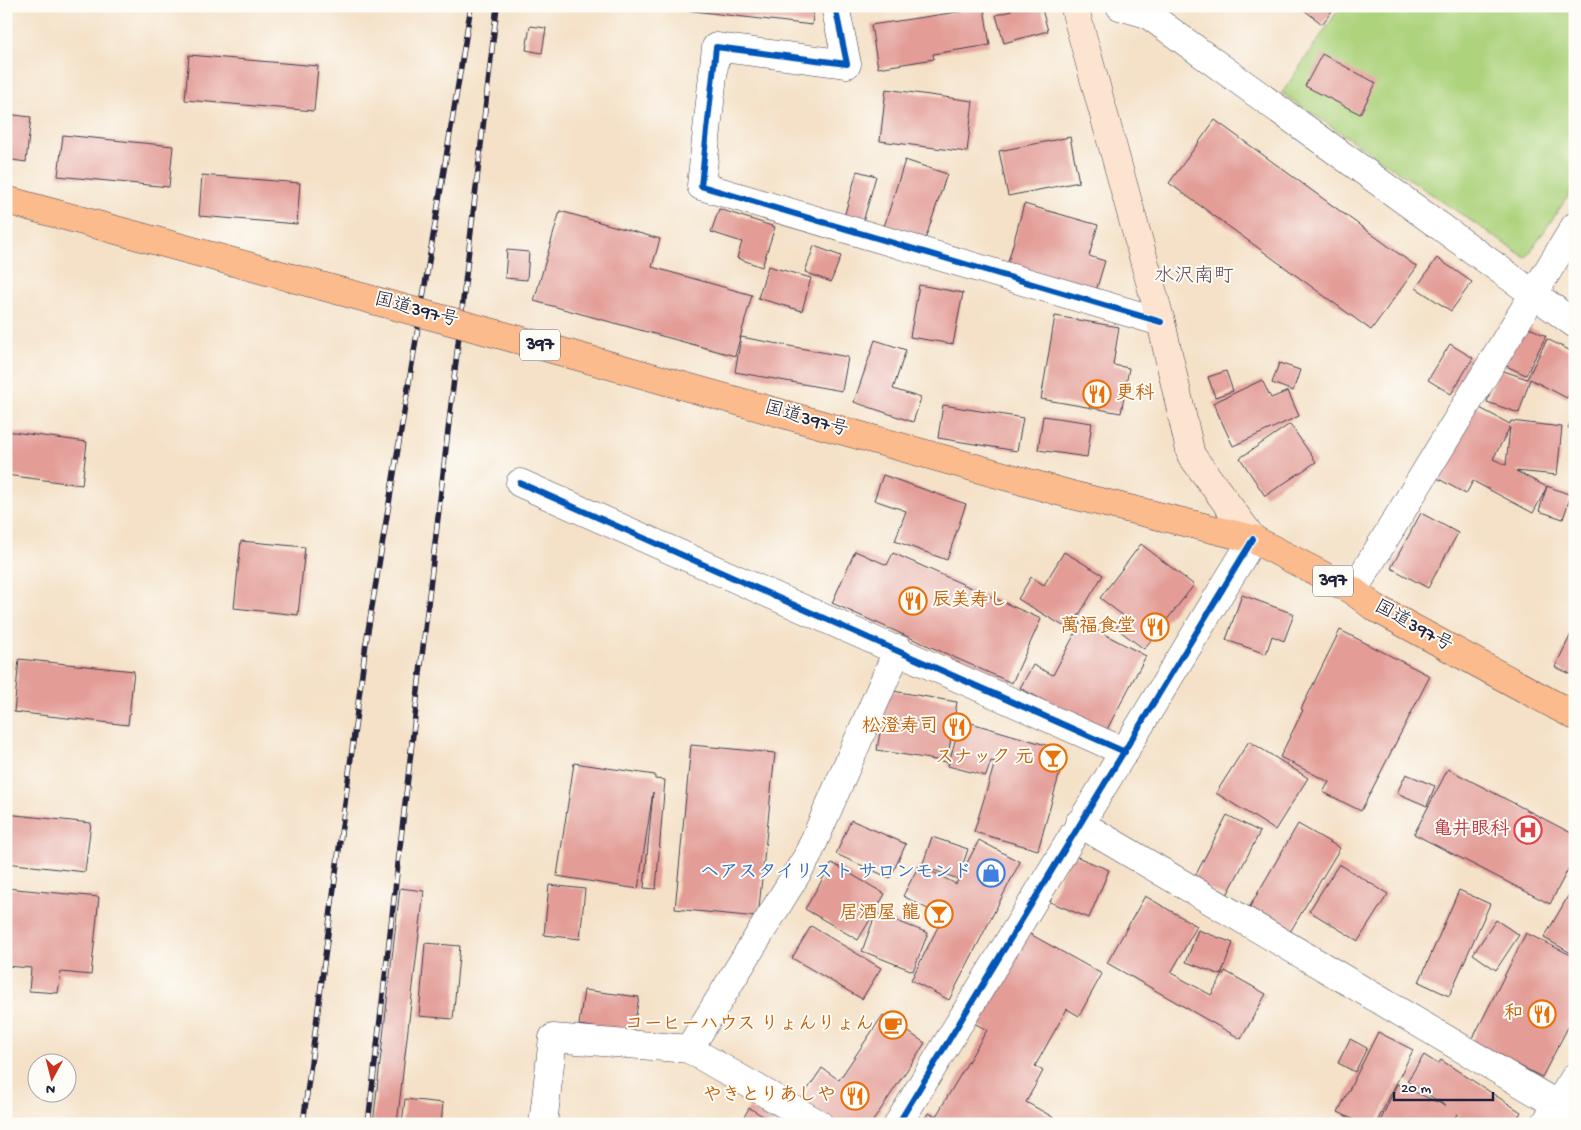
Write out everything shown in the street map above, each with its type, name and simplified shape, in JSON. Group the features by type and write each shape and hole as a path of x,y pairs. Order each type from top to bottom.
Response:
{"highway":[{"name":"国道397号","path":"6,200 526,341 1072,495 1254,539 1353,591 1374,607 1575,716"}],"main road":[{"path":"1074,6 1160,322 1191,455 1254,539"}],"street":[{"path":"835,6 847,64 716,47 701,186 1160,322"},
{"path":"1120,6 1147,14 1575,324"},
{"path":"1353,591 1575,226"},
{"path":"520,483 898,649 1125,752"},
{"path":"898,1124 1079,823 1125,752 1254,539"},
{"path":"689,1050 807,857 898,649"},
{"path":"1079,823 1559,1115 1575,1076"},
{"path":"543,1124 553,1038 689,1050 819,1124"}],"green space":[{"path":"1341,6 1575,6 1575,186 1526,258 1282,93"}],"building":[{"path":"651,6 814,6 812,25"},
{"path":"1010,6 1041,6 1048,31 1004,43 996,15 1011,11"},
{"path":"1299,6 1336,6 1322,24"},
{"path":"984,8 990,45 933,54 934,59 878,68 871,25"},
{"path":"530,26 546,28 542,53 526,50"},
{"path":"1322,54 1376,83 1360,114 1305,86"},
{"path":"189,55 318,66 314,111 185,100"},
{"path":"886,89 973,101 967,152 880,141"},
{"path":"6,114 31,117 26,162 6,159"},
{"path":"1215,120 1417,267 1371,330 1169,183"},
{"path":"63,135 173,146 169,187 58,176"},
{"path":"1070,137 1079,182 1008,196 999,151"},
{"path":"905,160 947,174 924,243 883,230"},
{"path":"857,171 876,176 863,222 844,217"},
{"path":"202,175 300,183 297,224 199,216"},
{"path":"1024,204 1098,225 1089,256 1105,261 1096,291 1007,266"},
{"path":"719,209 775,227 762,267 737,258 742,242 711,232"},
{"path":"560,211 660,239 652,267 752,295 735,356 534,301"},
{"path":"814,246 841,256 831,282 805,272"},
{"path":"507,250 529,252 527,280 505,278"},
{"path":"1437,258 1472,282 1451,311 1416,288"},
{"path":"768,266 811,278 802,311 758,298"},
{"path":"919,285 963,293 953,344 910,337"},
{"path":"1055,316 1119,327 1113,365 1129,368 1121,413 1041,399"},
{"path":"1524,325 1546,336 1526,375 1504,365"},
{"path":"741,337 848,357 842,391 735,372"},
{"path":"1547,339 1575,353 1575,383 1567,398 1530,379 1519,413 1487,402 1498,369 1527,379"},
{"path":"875,340 906,350 893,389 921,398 913,422 854,402"},
{"path":"1450,344 1473,358 1451,394 1428,380"},
{"path":"1279,363 1300,370 1293,391 1272,383"},
{"path":"1226,371 1233,391 1215,397 1208,377"},
{"path":"1262,380 1271,398 1288,391 1299,416 1233,446 1213,403"},
{"path":"943,405 1023,418 1017,451 938,438"},
{"path":"1476,406 1510,424 1511,421 1562,427 1557,475 1516,471 1547,487 1533,513 1473,481 1466,494 1437,478","holes":["1510,427 1506,465 1493,459"]},
{"path":"6,409 9,409 7,423 6,423"},
{"path":"1575,409 1575,431 1568,428"},
{"path":"1043,416 1092,423 1087,457 1038,450"},
{"path":"1290,424 1316,462 1265,496 1240,458"},
{"path":"6,431 87,442 82,485 6,475"},
{"path":"883,475 966,504 947,560 895,541 906,511 874,500"},
{"path":"1547,486 1571,495 1563,519 1539,511"},
{"path":"1421,513 1458,533 1428,588 1391,568"},
{"path":"241,541 305,547 298,615 234,608"},
{"path":"1141,544 1194,585 1144,649 1116,628 1125,617 1100,598"},
{"path":"855,551 887,565 893,553 1041,619 1012,683 832,603"},
{"path":"1064,552 1103,575 1070,630 1018,599 1031,577 1044,585"},
{"path":"1242,595 1294,614 1284,641 1272,636 1266,654 1226,640"},
{"path":"1081,622 1146,656 1105,733 1020,688 1033,665 1053,675"},
{"path":"1575,626 1575,676 1555,667"},
{"path":"1340,630 1430,676 1361,811 1323,792 1329,782 1280,757 1303,710 1301,709"},
{"path":"6,659 12,660 8,703 6,703"},
{"path":"19,659 134,671 128,725 14,712"},
{"path":"887,690 957,702 947,762 877,750"},
{"path":"961,720 1066,751 1038,850 974,832 995,762 991,761 986,776 948,766"},
{"path":"1249,741 1308,778 1275,830 1216,793"},
{"path":"691,745 775,753 758,917 675,909"},
{"path":"574,763 655,775 655,779 665,780 656,889 644,888 653,792 638,889 557,876"},
{"path":"1448,769 1575,835 1575,856 1550,904 1414,834"},
{"path":"1406,774 1435,786 1427,806 1397,793"},
{"path":"6,814 91,823 85,872 6,863"},
{"path":"1227,815 1260,832 1226,897 1193,880"},
{"path":"851,820 906,844 890,878 836,854"},
{"path":"1298,824 1340,848 1290,932 1249,908"},
{"path":"932,837 968,849 958,879 922,866"},
{"path":"979,840 1020,862 949,1000 911,980 943,917 903,896 919,865 956,884"},
{"path":"1070,854 1109,870 1089,918 1050,902"},
{"path":"832,863 885,894 858,940 805,909"},
{"path":"1339,864 1388,894 1358,941 1309,911"},
{"path":"1575,884 1575,955 1544,938"},
{"path":"549,885 585,889 580,939 544,935"},
{"path":"6,888 99,897 91,975 61,972 58,993 29,991 31,968 6,966"},
{"path":"400,888 424,891 397,1124 373,1124"},
{"path":"1459,890 1490,904 1449,996 1419,982"},
{"path":"1145,896 1197,926 1171,973 1211,995 1225,971 1266,994 1241,1039 1107,963"},
{"path":"876,913 928,933 913,971 862,951"},
{"path":"1496,920 1519,935 1496,970 1473,954"},
{"path":"811,926 881,968 862,999 792,958"},
{"path":"1021,929 1102,974 1079,1016 1067,1009 1035,1066 1043,1071 1026,1102 1065,1124 922,1124 928,1113 936,1116 987,1030 970,1021"},
{"path":"1198,930 1233,943 1221,975 1186,962"},
{"path":"1526,933 1575,957 1575,1014 1542,1077 1471,1042"},
{"path":"425,943 460,946 453,1019 419,1016"},
{"path":"584,990 639,997 633,1033 579,1025"},
{"path":"883,1015 925,1043 871,1124 831,1124 799,1102 822,1068 839,1080"},
{"path":"1378,1032 1413,1050 1376,1124 1362,1124 1338,1112"},
{"path":"1350,1039 1367,1048 1355,1072 1338,1063"},
{"path":"1424,1055 1438,1064 1441,1060 1521,1112 1514,1124 1472,1124 1457,1114 1452,1124 1379,1124 1397,1084 1446,1106 1407,1081"},
{"path":"405,1099 443,1103 441,1124 402,1124"},
{"path":"749,1108 777,1124 740,1124"}],"railway":[{"path":"303,1124 366,643 471,6"},
{"path":"368,1124 497,6"}],"cycle path":[{"path":"835,6 847,64 716,47 701,186 1161,322"},
{"path":"520,483 1125,752"},
{"path":"898,1124 1253,539"}],"place":[{"name":"更科","path":"1097,394"},
{"name":"辰美寿し","path":"913,601"},
{"name":"萬福食堂","path":"1155,627"},
{"name":"松澄寿司","path":"957,727"},
{"name":"スナック 元","path":"1053,758"},
{"name":"亀井眼科","path":"1528,830"},
{"name":"ヘアスタイリスト サロンモンド","path":"991,873"},
{"name":"居酒屋 龍","path":"939,914"},
{"name":"和","path":"1542,1014"},
{"name":"コーヒーハウス りょんりょん","path":"893,1025"},
{"name":"やきとりあしや","path":"855,1096"}],"district":[{"name":"水沢南町","path":"1194,277"}]}
